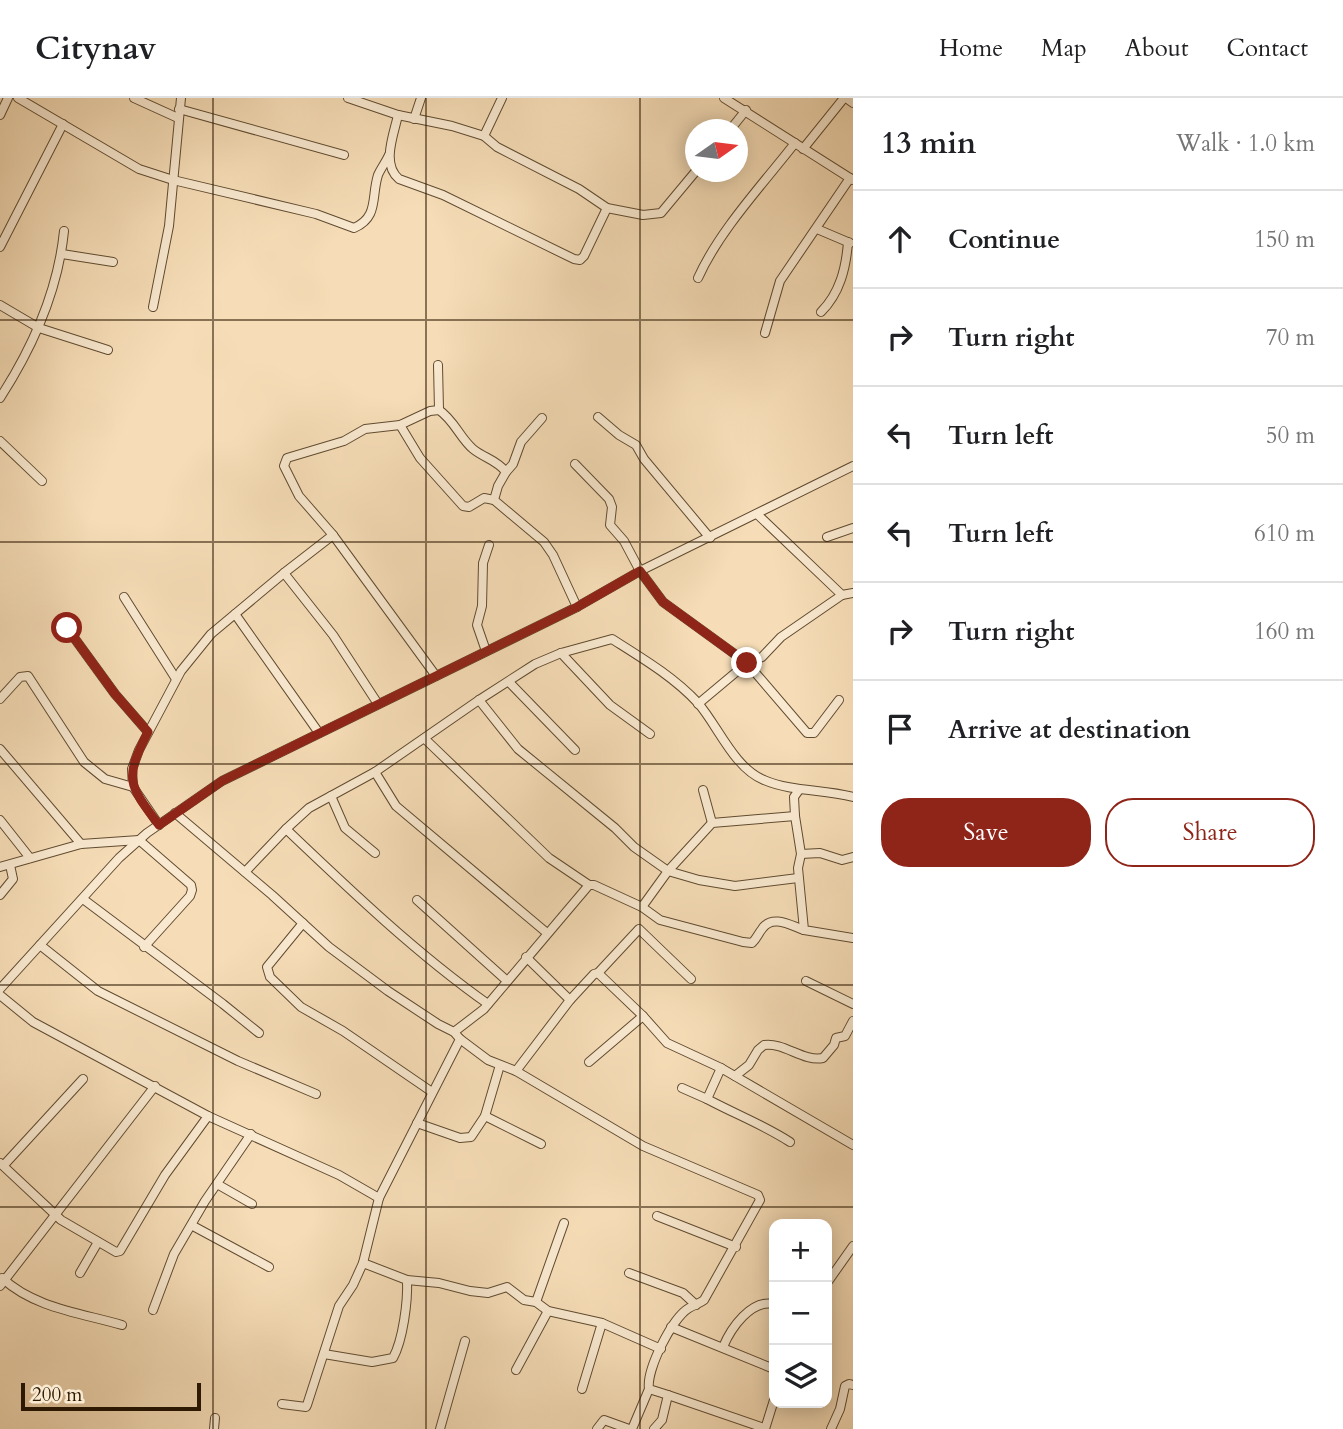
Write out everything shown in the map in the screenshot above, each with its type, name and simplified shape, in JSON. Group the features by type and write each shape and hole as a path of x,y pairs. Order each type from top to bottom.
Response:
{"street":[{"path":"0,115 8,98"},
{"path":"18,98 139,169 173,180 316,214 354,228 365,223 373,208 378,174 389,155"},
{"path":"134,98 178,114 344,155"},
{"path":"153,307 169,226 181,98"},
{"path":"348,98 398,115 452,126 484,136 497,146 579,189 607,208 643,215 661,213 686,182"},
{"path":"414,119 421,98"},
{"path":"484,136 502,98"},
{"path":"724,98 851,179 780,281 765,333"},
{"path":"803,149 845,98 853,103"},
{"path":"739,119 746,110"},
{"path":"398,115 389,155 390,169 398,178 443,195 574,259 580,260 584,256 607,208"},
{"path":"0,247 63,124"},
{"path":"698,278 707,258 726,231 795,143"},
{"path":"817,229 850,243 847,263 836,292 821,312"},
{"path":"0,398 39,328 56,281 64,231"},
{"path":"62,254 113,262"},
{"path":"0,306 39,328 108,350"},
{"path":"438,365 439,410"},
{"path":"436,676 333,535 299,496 284,466 287,457 306,454 344,441 365,429 400,425 430,411 439,410 448,416 474,450 500,464 506,472"},
{"path":"598,417 636,444 644,459 710,538"},
{"path":"494,499 498,486 513,464 522,442 542,418"},
{"path":"400,425 420,458 463,506 469,507 484,498 494,499 544,542 553,555 577,607"},
{"path":"0,441 43,481"},
{"path":"575,464 609,499 612,507 610,526 624,541 640,571 663,602 747,663 810,735 839,700"},
{"path":"2,982 40,945 119,858 175,813 222,781 577,607 640,571 853,466"},
{"path":"757,514 842,595"},
{"path":"827,537 853,528"},
{"path":"159,825 133,787 134,762 176,679 211,634 333,535"},
{"path":"486,651 477,625 482,606 483,563 489,545"},
{"path":"284,573 333,635 378,704"},
{"path":"698,704 747,663 762,657 780,637 842,595 853,593"},
{"path":"124,597 176,679"},
{"path":"235,614 319,733"},
{"path":"67,628 115,694 148,732"},
{"path":"245,872 309,808 375,772 535,664 561,653 612,639 654,666 698,704 735,755 761,780 799,790 830,791 853,797"},
{"path":"561,653 610,705 650,734"},
{"path":"0,699 20,677 28,676 84,762 105,779 133,787"},
{"path":"509,682 575,750"},
{"path":"479,700 518,749 615,828 634,847 668,871 735,886 798,878"},
{"path":"425,739 549,858 589,885 642,907 660,920 752,943 763,926 776,920 804,930 853,938"},
{"path":"0,749 81,844"},
{"path":"375,772 396,806 547,933"},
{"path":"703,790 712,823"},
{"path":"799,790 794,797 801,854 798,878 804,930"},
{"path":"331,796 345,828 375,853"},
{"path":"175,813 329,947 388,991 457,1035 488,1060 516,1071 643,1146 758,1195 760,1200 736,1247 704,1300 688,1308 671,1326 651,1370 649,1390 631,1429 604,1420 597,1429"},
{"path":"642,907 668,871 712,823 795,816"},
{"path":"0,820 30,858"},
{"path":"286,829 372,909 454,979 488,1004"},
{"path":"0,867 81,844 139,840 191,885 192,890 190,896 144,947"},
{"path":"801,854 820,853 842,860 853,857"},
{"path":"0,895 13,879 10,865"},
{"path":"282,1405 307,1405 339,1306 363,1263 379,1198 457,1035 488,1004 589,885"},
{"path":"83,899 258,1033"},
{"path":"417,900 506,980"},
{"path":"303,923 267,967 270,977 301,1007 342,1031 432,1092"},
{"path":"516,1071 570,1000 639,929 691,979"},
{"path":"40,945 109,997 238,1061 316,1094"},
{"path":"526,957 570,1000"},
{"path":"597,973 643,1016 667,1043 721,1068 853,1145"},
{"path":"806,981 853,1004"},
{"path":"0,995 33,1021 208,1116 339,1175 379,1198"},
{"path":"589,1062 643,1016"},
{"path":"845,1036 853,1021"},
{"path":"735,1076 749,1065 758,1049 764,1045 778,1046 819,1060 834,1045 836,1038 845,1036 853,1042"},
{"path":"417,1123 460,1138 471,1138 485,1116 500,1065"},
{"path":"707,1099 721,1068"},
{"path":"83,1079 2,1164 70,1226 116,1252 120,1251 165,1175 208,1116"},
{"path":"122,1325 38,1302 1,1281 155,1086"},
{"path":"682,1088 752,1123 769,1128 790,1142"},
{"path":"485,1116 541,1144"},
{"path":"153,1310 174,1254 205,1201 251,1134"},
{"path":"217,1184 252,1204"},
{"path":"657,1216 736,1247"},
{"path":"536,1302 564,1223"},
{"path":"192,1226 269,1267"},
{"path":"80,1273 98,1242"},
{"path":"828,1282 853,1246"},
{"path":"363,1263 407,1280 488,1293 507,1287 524,1300 536,1302 548,1311 602,1323 661,1349"},
{"path":"629,1273 683,1293 696,1305"},
{"path":"324,1354 372,1362 393,1358 398,1349 407,1280"},
{"path":"723,1347 732,1326 760,1304 769,1304"},
{"path":"516,1370 548,1311"},
{"path":"582,1390 602,1323"},
{"path":"671,1326 769,1366"},
{"path":"440,1429 465,1341"},
{"path":"831,1429 838,1416 845,1386 852,1382"},
{"path":"649,1390 765,1429 772,1408"},
{"path":"654,1429 662,1420 668,1395"},
{"path":"214,1429 215,1418"}],"route":[{"path":"67,628 115,694 148,732 132,769 133,787 159,825 222,781 577,607 640,571 663,602 747,663"}]}
